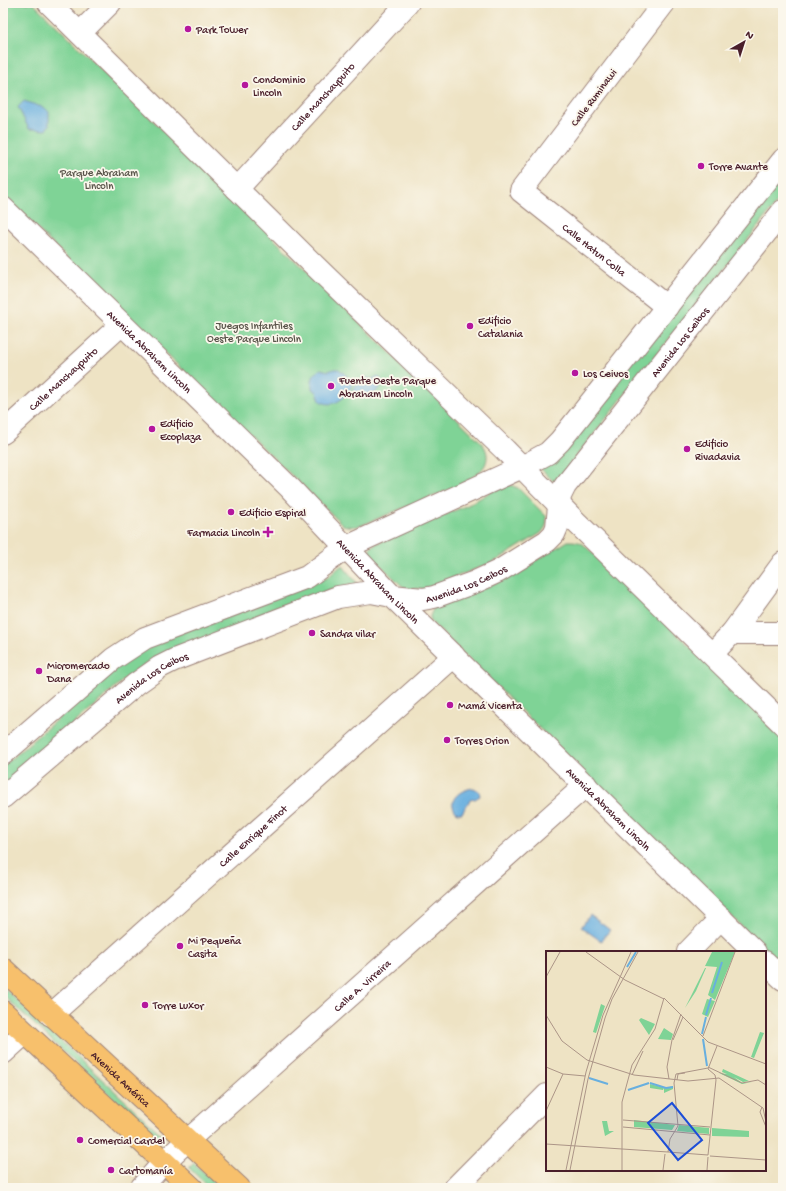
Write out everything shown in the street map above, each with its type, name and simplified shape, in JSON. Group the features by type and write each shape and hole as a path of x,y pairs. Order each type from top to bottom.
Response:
{"main road":[{"name":"Avenida América","path":"3,969 239,1188"},
{"path":"3,1012 192,1188"}],"street":[{"path":"49,3 783,724"},
{"path":"80,34 110,3"},
{"name":"Calle Manchaypuito","path":"237,189 408,3"},
{"name":"Calle Ruminawi","path":"521,191 664,3"},
{"path":"3,754 113,659 144,638 307,577 347,547 522,467 548,453 560,441 783,160"},
{"name":"Calle Hatun Colla","path":"521,191 667,307"},
{"name":"Avenida Abraham Lincoln","path":"3,208 290,488 392,596 754,951"},
{"name":"Avenida Los Ceibos","path":"3,797 136,684 160,667 174,660 338,598 371,592 415,599 434,597 475,582 498,571 547,541 554,534 557,527 560,496 564,486 783,211"},
{"name":"Calle Manchaypuito","path":"3,433 122,324"},
{"path":"712,654 732,633 783,563"},
{"path":"732,633 783,634"},
{"name":"Calle Enrique Finot","path":"52,1015 454,656"},
{"name":"Calle A. Virreira","path":"141,1188 164,1162 586,785"},
{"path":"689,951 721,918"},
{"path":"766,963 783,979"},
{"path":"3,1053 26,1033"},
{"path":"455,1188 546,1096"}],"green space":[{"name":"Parque Abraham Lincoln","path":"3,3 33,3 481,442 485,447 487,456 485,465 480,471 463,483 362,525 343,525 3,196"},
{"path":"783,173 783,195 555,483 541,469"},
{"path":"503,485 510,485 518,488 546,516 547,523 541,533 494,562 424,589 406,588 369,554 373,545 468,505"},
{"path":"568,541 578,542 584,545 783,736 783,967 431,622 430,616 434,607 489,586 524,568"},
{"path":"342,565 357,583 331,590 153,659 129,675 3,786 3,766 121,664 148,646 327,578"},
{"path":"3,987 163,1136 159,1141 3,995"},
{"path":"194,1163 221,1188 210,1188 189,1168"}],"water":[{"path":"24,101 45,108 49,112 49,125 46,130 29,129 18,107"},
{"name":"Fuente Oeste Parque Abraham Lincoln","path":"321,369 328,371 339,369 353,383 348,393 335,403 330,404 320,401 317,392 312,389 313,377"},
{"name":"Fuente Oeste Parque Abraham Lincoln","path":"378,376 382,383 375,393 354,397 352,395 357,384 362,379 365,377 372,379"},
{"path":"474,788 479,791 480,796 470,800 462,813 457,813 453,804 456,796 464,790"},
{"path":"590,915 610,930 601,941 581,927"}],"place":[{"name":"Park Tower","path":"188,29"},
{"name":"Condominio Lincoln","path":"245,85"},
{"name":"Torre Avante","path":"701,166"},
{"name":"Edificio Catalania","path":"470,326"},
{"name":"Los Ceivos","path":"575,373"},
{"name":"Fuente Oeste Parque Abraham Lincoln","path":"331,386"},
{"name":"Edificio Ecoplaza","path":"152,429"},
{"name":"Edificio Rivadavia","path":"687,449"},
{"name":"Edificio Espiral","path":"231,512"},
{"name":"Farmacia Lincoln","path":"268,532"},
{"name":"Sandra vilar","path":"312,633"},
{"name":"Micromercado Dana","path":"39,671"},
{"name":"Mamá Vicenta","path":"450,705"},
{"name":"Torres Orion","path":"447,740"},
{"name":"Mi Pequeña Casita","path":"180,946"},
{"name":"Torre Luxor","path":"145,1005"},
{"name":"Comercial Cardel","path":"80,1140"},
{"name":"Cartomanía","path":"111,1170"}],"park label":[{"name":"Juegos Infantiles Oeste Parque Lincoln","path":"254,331"}]}
